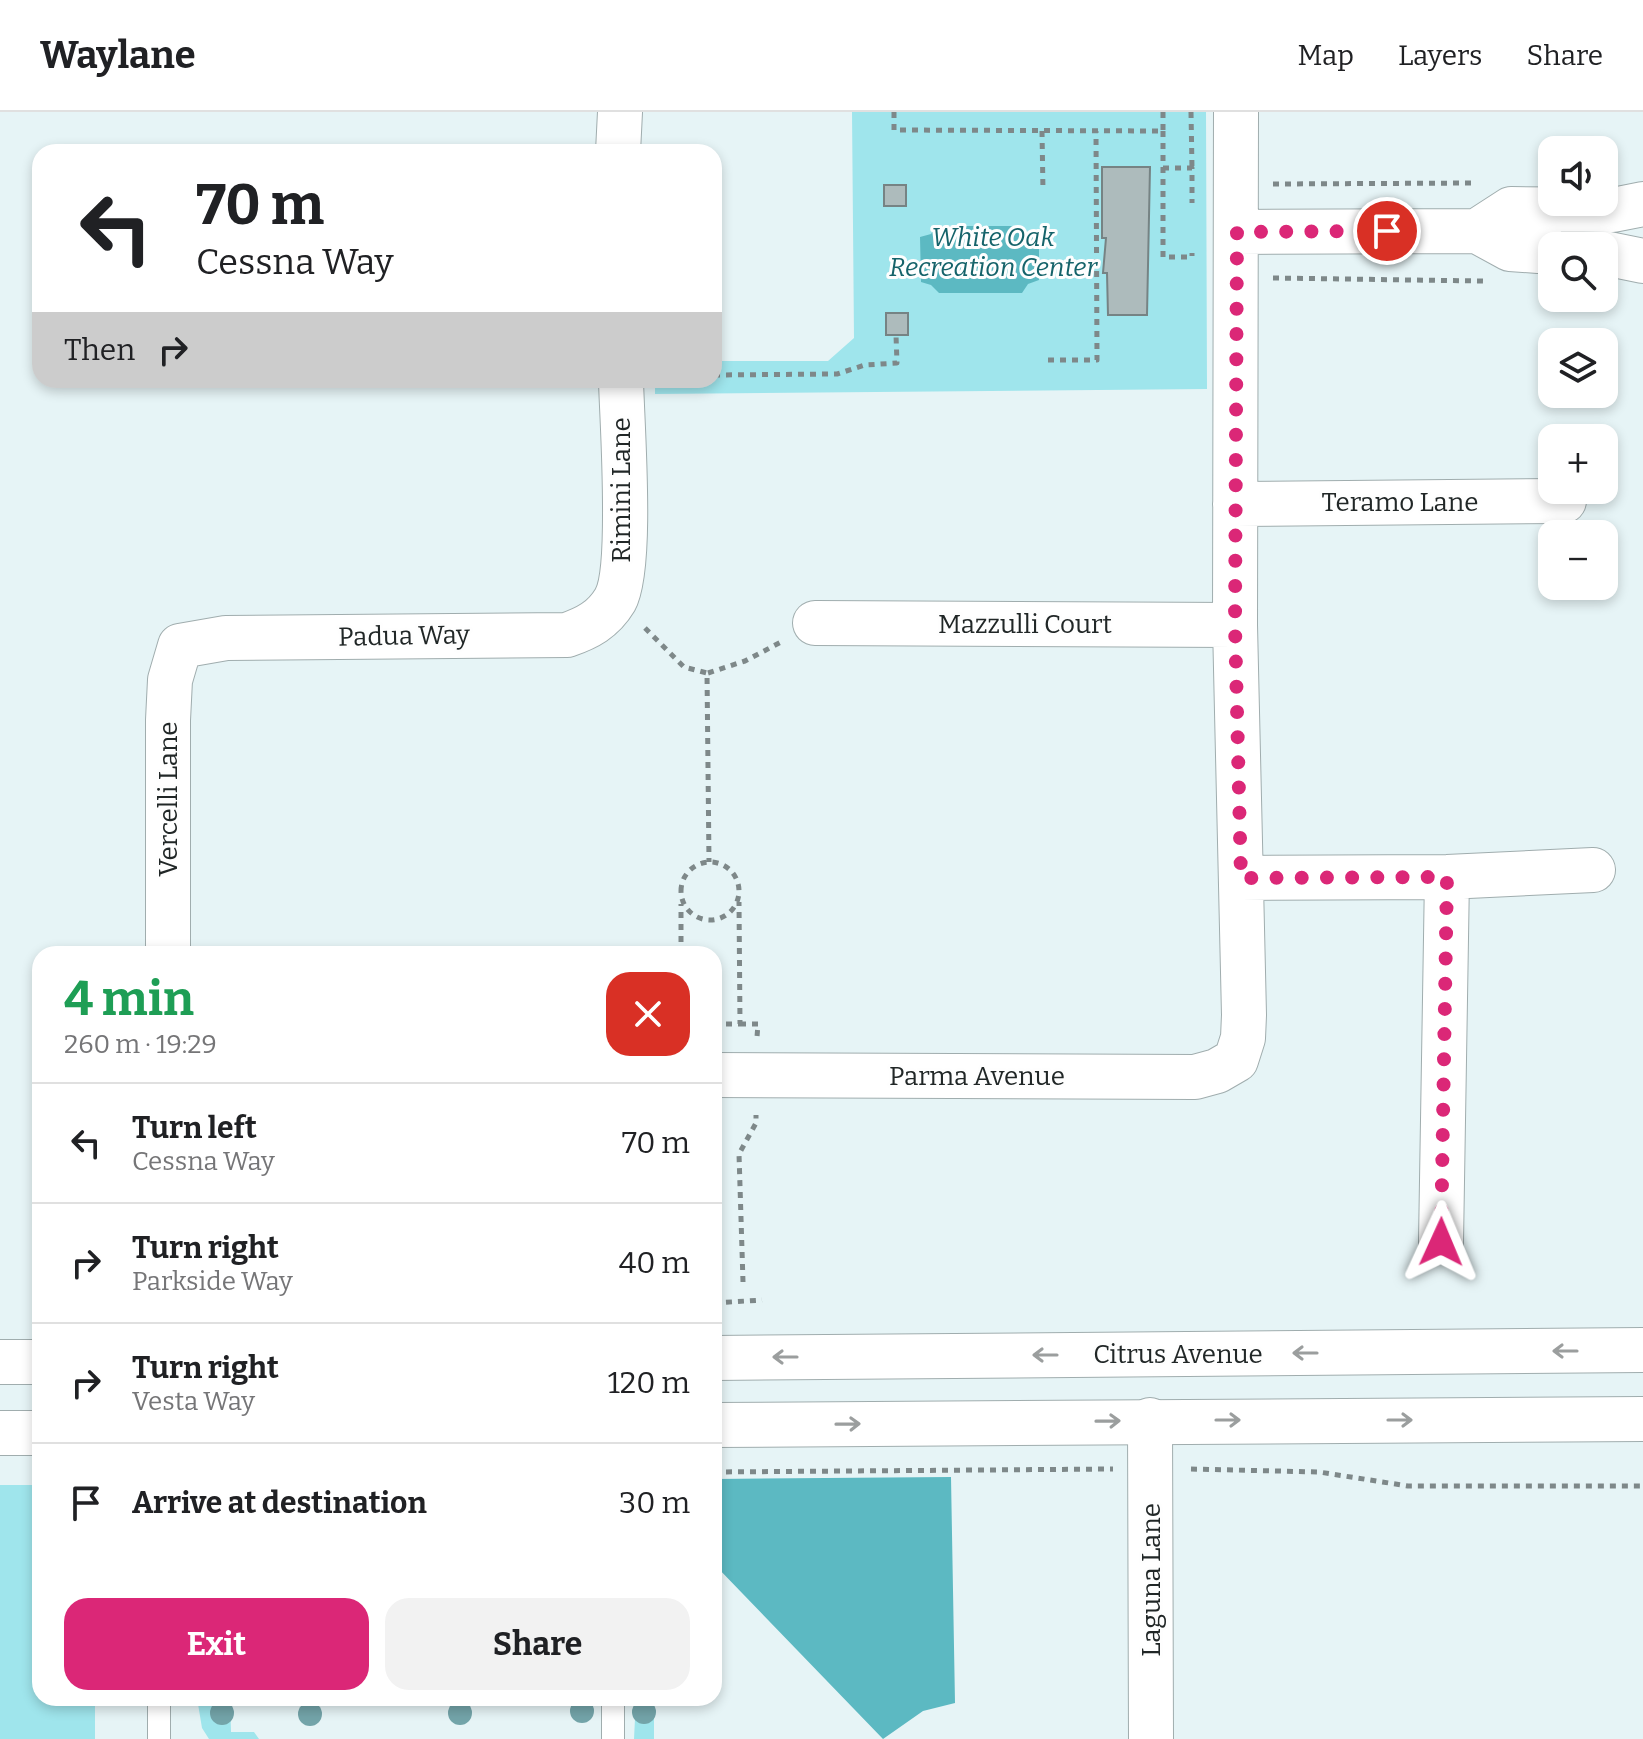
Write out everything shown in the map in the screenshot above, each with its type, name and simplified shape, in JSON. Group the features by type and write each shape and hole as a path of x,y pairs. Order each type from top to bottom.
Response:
{"street":[{"path":"618,144 620,112"},
{"path":"1236,112 1235,625 1241,878 1447,877 1593,870"},
{"path":"1477,231 1511,209 1628,207"},
{"path":"1237,232 1477,231 1510,249 1538,251"},
{"name":"Rimini Lane","path":"615,599 624,565 621,388"},
{"name":"Teramo Lane","path":"1235,504 1538,501"},
{"name":"Padua Way","path":"180,646 226,638 567,635 593,626 615,599"},
{"name":"Mazzulli Court","path":"815,623 1235,625"},
{"name":"Vercelli Lane","path":"168,946 168,720 170,680 180,646"},
{"path":"1441,1242 1447,877"},
{"name":"Parma Avenue","path":"722,1075 1195,1077 1217,1071 1236,1060 1243,1026 1241,878"},
{"name":"Citrus Avenue","path":"722,1358 1643,1350"},
{"path":"0,1362 32,1362"},
{"path":"722,1425 1643,1419"},
{"name":"Laguna Lane","path":"1150,1420 1151,1739"},
{"path":"0,1433 32,1433"}],"lane":[{"path":"1620,256 1628,207"},
{"path":"159,1706 159,1739"},
{"path":"613,1706 613,1739"}],"path":[{"path":"894,112 894,130 1163,131"},
{"path":"1163,112 1163,257 1192,257 1192,242"},
{"path":"1191,112 1192,213"},
{"path":"1042,131 1043,191"},
{"path":"1048,360 1097,360 1096,131"},
{"path":"1163,168 1192,168"},
{"path":"1236,185 1489,183"},
{"path":"1236,278 1489,281"},
{"path":"722,375 837,374 865,365 897,363 896,335"},
{"path":"615,599 684,667 707,673 745,661 815,623"},
{"path":"707,673 709,862"},
{"path":"681,946 680,889 687,871 709,862 731,870 739,887 740,1024 722,1024"},
{"path":"681,899 692,914 711,920 728,913 739,897"},
{"path":"739,1154 743,1282"},
{"path":"722,1302 762,1300"}],"green space":[{"name":"White Oak Recreation Center","path":"852,112 1206,112 1207,389 655,394 655,388 722,388 722,361 828,361 854,338"},
{"path":"0,1485 32,1485 32,1706 95,1706 95,1739 0,1739"},
{"path":"198,1706 230,1706 231,1732 254,1732 259,1739 209,1739 202,1728"},
{"path":"636,1706 654,1706 654,1739 634,1739"}],"shaded area":[{"path":"937,226 1021,226 1030,237 1039,238 1039,280 1028,284 1022,293 939,293 931,285 921,282 920,237 931,234"},
{"path":"951,1477 955,1703 923,1711 883,1739 722,1572 722,1479"}],"building":[{"path":"1102,167 1150,167 1147,315 1108,315 1107,273 1103,273 1106,238 1102,238"},
{"path":"884,185 906,185 906,206 884,206"},
{"path":"886,313 908,313 908,335 886,335"}],"route":[{"path":"1387,231 1237,232 1235,625 1241,878 1447,877 1441,1242"}]}
